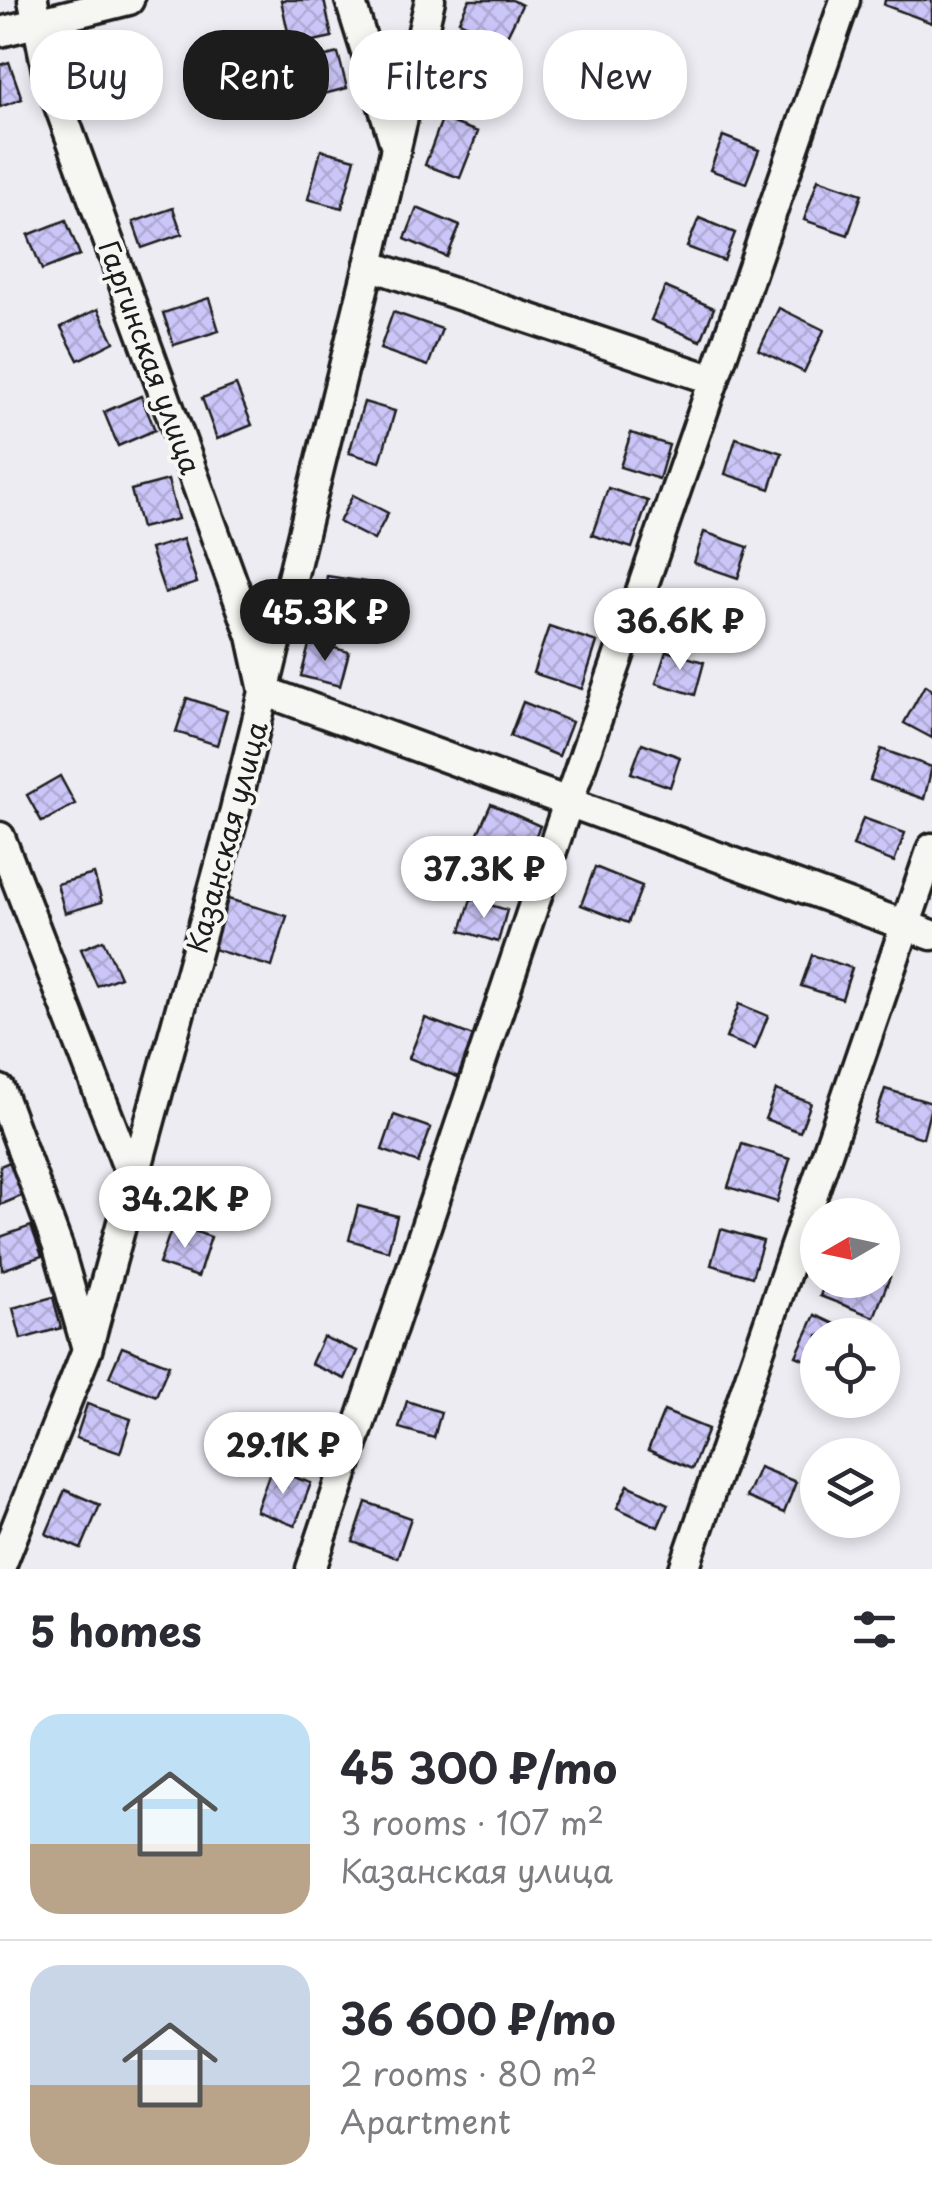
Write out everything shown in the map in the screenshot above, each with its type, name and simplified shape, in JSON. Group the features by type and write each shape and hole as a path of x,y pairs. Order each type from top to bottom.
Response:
{"street":[{"path":"0,32 36,12 129,0"},
{"path":"350,0 395,145"},
{"name":"Казанская улица","path":"0,1568 87,1350 264,691 430,0"},
{"path":"311,1569 568,803 845,0"},
{"name":"Гаргинская улица","path":"36,12 48,75 252,636 264,691"},
{"path":"369,265 714,380"},
{"path":"264,691 932,935"},
{"path":"0,836 133,1181"},
{"path":"684,1569 932,848"},
{"path":"0,1090 58,1247 87,1350"}],"building":[{"path":"281,0 324,0 332,37 329,38 329,30 288,30"},
{"path":"469,0 512,0 522,5 510,30 478,30 459,21"},
{"path":"885,0 932,0 932,23 884,5"},
{"path":"338,53 347,88 329,93 329,55"},
{"path":"9,62 22,99 0,107 0,65"},
{"path":"442,120 478,132 460,178 425,165"},
{"path":"723,136 759,150 746,183 710,170"},
{"path":"321,150 355,159 342,208 308,199"},
{"path":"818,179 862,194 848,235 804,220"},
{"path":"173,208 182,234 142,248 133,222"},
{"path":"417,208 460,226 447,257 405,239"},
{"path":"699,218 735,233 724,261 687,247"},
{"path":"66,220 80,255 42,270 28,235"},
{"path":"665,287 714,308 701,341 651,320"},
{"path":"209,298 219,331 174,345 163,313"},
{"path":"779,308 824,330 804,372 759,350"},
{"path":"98,309 114,342 78,360 61,327"},
{"path":"393,312 442,329 428,366 380,349"},
{"path":"236,385 252,425 217,439 202,398"},
{"path":"141,396 155,430 118,446 104,412"},
{"path":"364,402 395,411 380,462 349,453"},
{"path":"631,433 669,445 659,479 620,467"},
{"path":"736,438 782,453 770,489 725,474"},
{"path":"168,480 178,519 141,528 131,490"},
{"path":"608,488 648,501 632,548 592,535"},
{"path":"353,495 388,513 374,540 339,522"},
{"path":"704,532 748,547 738,578 694,563"},
{"path":"183,539 197,583 165,593 150,549"},
{"path":"327,576 379,584 375,609 323,602"},
{"path":"684,592 734,606 723,649 673,635"},
{"path":"549,626 597,642 582,689 533,673"},
{"path":"310,641 349,652 340,686 301,676"},
{"path":"666,651 704,662 695,695 656,683"},
{"path":"925,685 932,690 932,738 904,723"},
{"path":"187,698 227,711 217,745 176,732"},
{"path":"523,702 572,722 559,756 510,736"},
{"path":"642,743 680,757 670,787 631,773"},
{"path":"881,749 932,767 924,799 870,780"},
{"path":"60,776 75,804 42,822 27,795"},
{"path":"491,804 540,826 522,866 473,844"},
{"path":"863,818 905,833 894,862 853,846"},
{"path":"595,867 642,886 628,923 581,905"},
{"path":"94,874 102,902 65,913 57,884"},
{"path":"228,899 287,916 272,967 213,949"},
{"path":"471,899 507,910 498,942 461,931"},
{"path":"103,940 120,977 97,986 81,949"},
{"path":"812,955 852,968 842,999 801,986"},
{"path":"739,1004 768,1016 755,1049 726,1038"},
{"path":"425,1018 473,1036 458,1077 409,1058"},
{"path":"885,1089 932,1103 923,1138 874,1123"},
{"path":"776,1090 811,1103 800,1132 765,1119"},
{"path":"394,1115 431,1128 418,1163 382,1150"},
{"path":"742,1144 790,1159 777,1202 728,1187"},
{"path":"12,1161 26,1194 0,1205 0,1166"},
{"path":"358,1206 397,1216 388,1251 349,1240"},
{"path":"173,1224 211,1237 198,1277 159,1264"},
{"path":"31,1226 42,1256 2,1270 0,1237"},
{"path":"721,1229 763,1241 752,1277 711,1265"},
{"path":"53,1297 61,1328 21,1339 13,1308"},
{"path":"825,1298 882,1298 874,1317"},
{"path":"323,1337 357,1351 345,1379 311,1364"},
{"path":"122,1347 169,1365 156,1396 109,1377"},
{"path":"407,1401 441,1412 434,1438 399,1428"},
{"path":"87,1404 131,1419 120,1453 76,1438"},
{"path":"664,1411 708,1429 692,1469 648,1450"},
{"path":"759,1467 796,1482 784,1513 746,1497"},
{"path":"271,1469 311,1483 295,1526 256,1511"},
{"path":"628,1485 668,1504 658,1527 617,1508"},
{"path":"65,1490 100,1505 81,1549 46,1534"},
{"path":"366,1502 411,1518 397,1558 353,1542"}]}
